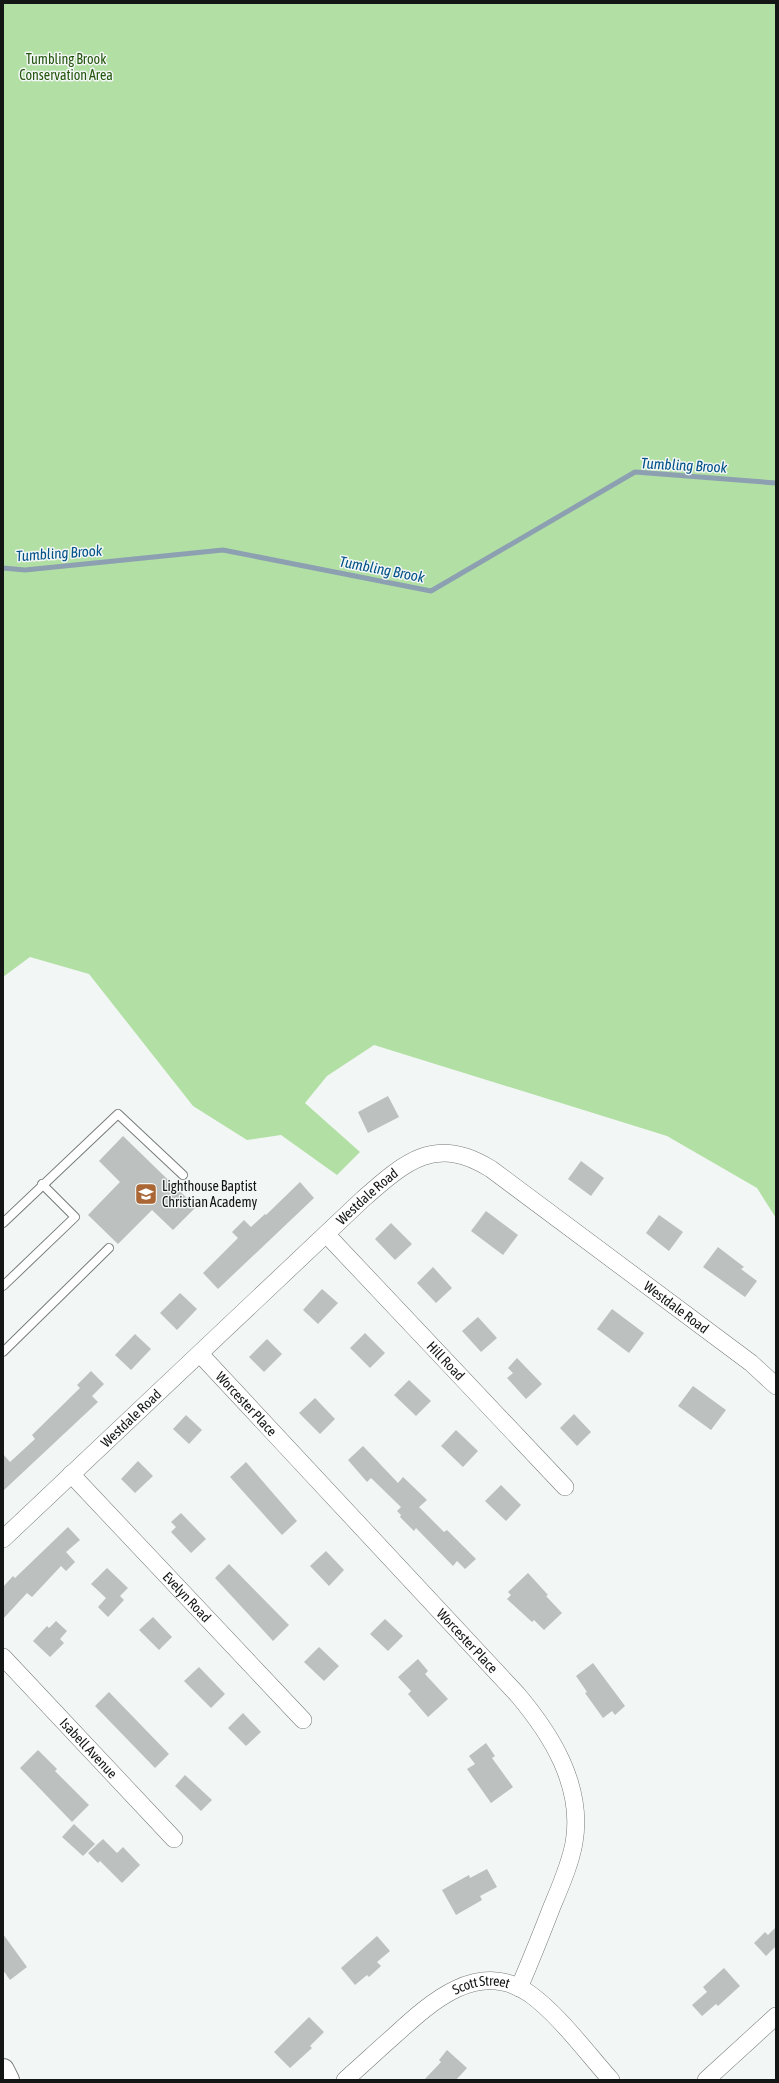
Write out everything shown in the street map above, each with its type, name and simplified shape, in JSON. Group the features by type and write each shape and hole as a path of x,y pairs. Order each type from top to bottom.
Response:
{"main road":[{"path":"3,2070 8,2080"}],"street":[{"name":"Westdale Road","path":"3,1539 327,1235 363,1199 406,1164 433,1154 443,1153 464,1156 483,1164 498,1174 751,1362 776,1386"},
{"name":"Hill Road","path":"327,1235 565,1487"},
{"name":"Worcester Place","path":"200,1354 517,1694 538,1718 557,1750 570,1784 575,1812 574,1842 565,1875 519,1988"},
{"name":"Evelyn Road","path":"71,1474 303,1720"},
{"name":"Isabell Avenue","path":"3,1657 174,1839"},
{"name":"Scott Street","path":"345,2080 407,2023 436,2000 456,1988 484,1981 508,1984 519,1988 539,2002 611,2080"},
{"path":"706,2080 776,2016"}],"lane":[{"path":"3,1223 42,1184 118,1114 183,1175"},
{"path":"3,1286 75,1217 42,1184"},
{"path":"3,1352 109,1248"}],"green space":[{"name":"Tumbling Brook Conservation Area","path":"3,3 776,3 776,1218 757,1188 667,1136 374,1045 327,1076 305,1103 360,1152 337,1175 281,1135 247,1140 193,1106 89,974 30,957 3,977"}],"building":[{"path":"388,1096 399,1117 368,1133 358,1112"},
{"name":"Lighthouse Baptist Christian Academy","path":"123,1136 196,1207 173,1230 152,1210 118,1244 88,1215 120,1182 99,1161"},
{"path":"581,1161 604,1178 591,1196 568,1179"},
{"path":"300,1182 314,1198 218,1289 203,1273 238,1238 232,1232 244,1220 251,1227 265,1214 266,1215"},
{"path":"486,1211 518,1235 503,1255 471,1231"},
{"path":"659,1215 683,1232 669,1251 646,1233"},
{"path":"391,1223 412,1244 395,1260 375,1239"},
{"path":"718,1247 744,1267 741,1269 757,1281 745,1297 703,1267"},
{"path":"433,1267 452,1288 436,1303 417,1283"},
{"path":"322,1289 338,1303 318,1324 303,1310"},
{"path":"180,1293 197,1309 177,1330 160,1313"},
{"path":"612,1309 644,1333 629,1353 597,1329"},
{"path":"478,1317 497,1338 481,1352 462,1331"},
{"path":"365,1333 385,1353 370,1368 350,1348"},
{"path":"135,1334 151,1349 131,1370 115,1355"},
{"path":"267,1339 282,1354 264,1372 249,1357"},
{"path":"517,1358 542,1384 526,1399 507,1378 513,1373 508,1368"},
{"path":"91,1371 104,1384 92,1396 98,1402 3,1491 3,1454 10,1462 35,1439 32,1435 80,1388 77,1385"},
{"path":"409,1380 431,1401 416,1416 394,1395"},
{"path":"693,1386 726,1410 711,1430 678,1406"},
{"path":"315,1398 335,1419 320,1434 299,1413"},
{"path":"574,1414 591,1432 577,1446 560,1428"},
{"path":"186,1415 202,1430 189,1444 173,1429"},
{"path":"456,1430 478,1451 463,1467 441,1446"},
{"path":"363,1446 398,1483 403,1477 427,1500 419,1507 444,1532 447,1530 476,1559 465,1569 457,1561 453,1566 416,1528 414,1531 400,1517 401,1515 397,1511 401,1507 371,1478 367,1482 348,1460"},
{"path":"138,1461 153,1476 135,1493 121,1479"},
{"path":"246,1462 297,1521 282,1535 230,1477"},
{"path":"501,1485 521,1505 506,1521 485,1501"},
{"path":"181,1513 206,1539 191,1553 171,1532 176,1527 171,1522"},
{"path":"68,1527 80,1540 66,1552 75,1562 66,1571 61,1566 32,1597 27,1593 3,1619 3,1587 13,1576 15,1578"},
{"path":"326,1551 344,1570 329,1586 310,1566"},
{"path":"229,1564 289,1625 273,1641 215,1578"},
{"path":"107,1568 128,1588 120,1596 124,1600 108,1617 98,1607 106,1598 91,1584"},
{"path":"528,1573 562,1613 544,1630 534,1620 532,1622 507,1599 511,1595 508,1592"},
{"path":"153,1617 172,1637 159,1650 139,1630"},
{"path":"385,1619 403,1636 388,1651 370,1634"},
{"path":"56,1621 67,1631 60,1639 64,1643 50,1657 33,1641 47,1626 49,1628"},
{"path":"319,1647 339,1666 324,1681 304,1662"},
{"path":"418,1659 428,1671 425,1674 448,1699 428,1717 408,1694 411,1691 398,1677"},
{"path":"593,1663 625,1706 615,1715 612,1711 603,1718 585,1693 587,1692 576,1676"},
{"path":"199,1667 225,1694 211,1708 184,1681"},
{"path":"109,1692 169,1754 155,1768 95,1706"},
{"path":"243,1713 261,1732 246,1746 228,1728"},
{"path":"486,1743 495,1756 492,1758 513,1787 491,1803 467,1769 475,1764 469,1756"},
{"path":"38,1750 57,1769 55,1771 89,1805 72,1822 20,1768"},
{"path":"185,1775 212,1800 201,1811 175,1786"},
{"path":"74,1824 95,1844 83,1856 62,1837"},
{"path":"103,1839 117,1853 123,1847 140,1865 122,1883 100,1861 98,1863 88,1853"},
{"path":"487,1869 497,1887 480,1896 482,1900 456,1915 442,1890 469,1875 470,1878"},
{"path":"776,1927 776,1946 766,1956 754,1943 765,1932 768,1935"},
{"path":"3,1934 27,1967 10,1980 3,1970"},
{"path":"377,1936 390,1951 377,1962 381,1966 369,1977 367,1975 355,1985 341,1968"},
{"path":"724,1968 740,1986 718,2006 716,2004 702,2016 692,2005 707,1992 703,1987"},
{"path":"309,2017 324,2032 310,2046 312,2048 290,2068 274,2052"},
{"path":"447,2050 467,2068 456,2080 424,2080 441,2062 439,2060"}],"waterway":[{"name":"Tumbling Brook","path":"3,568 25,570 223,550 431,591 635,472 776,483"}],"place":[{"name":"Lighthouse Baptist Christian Academy","path":"146,1194"}]}
